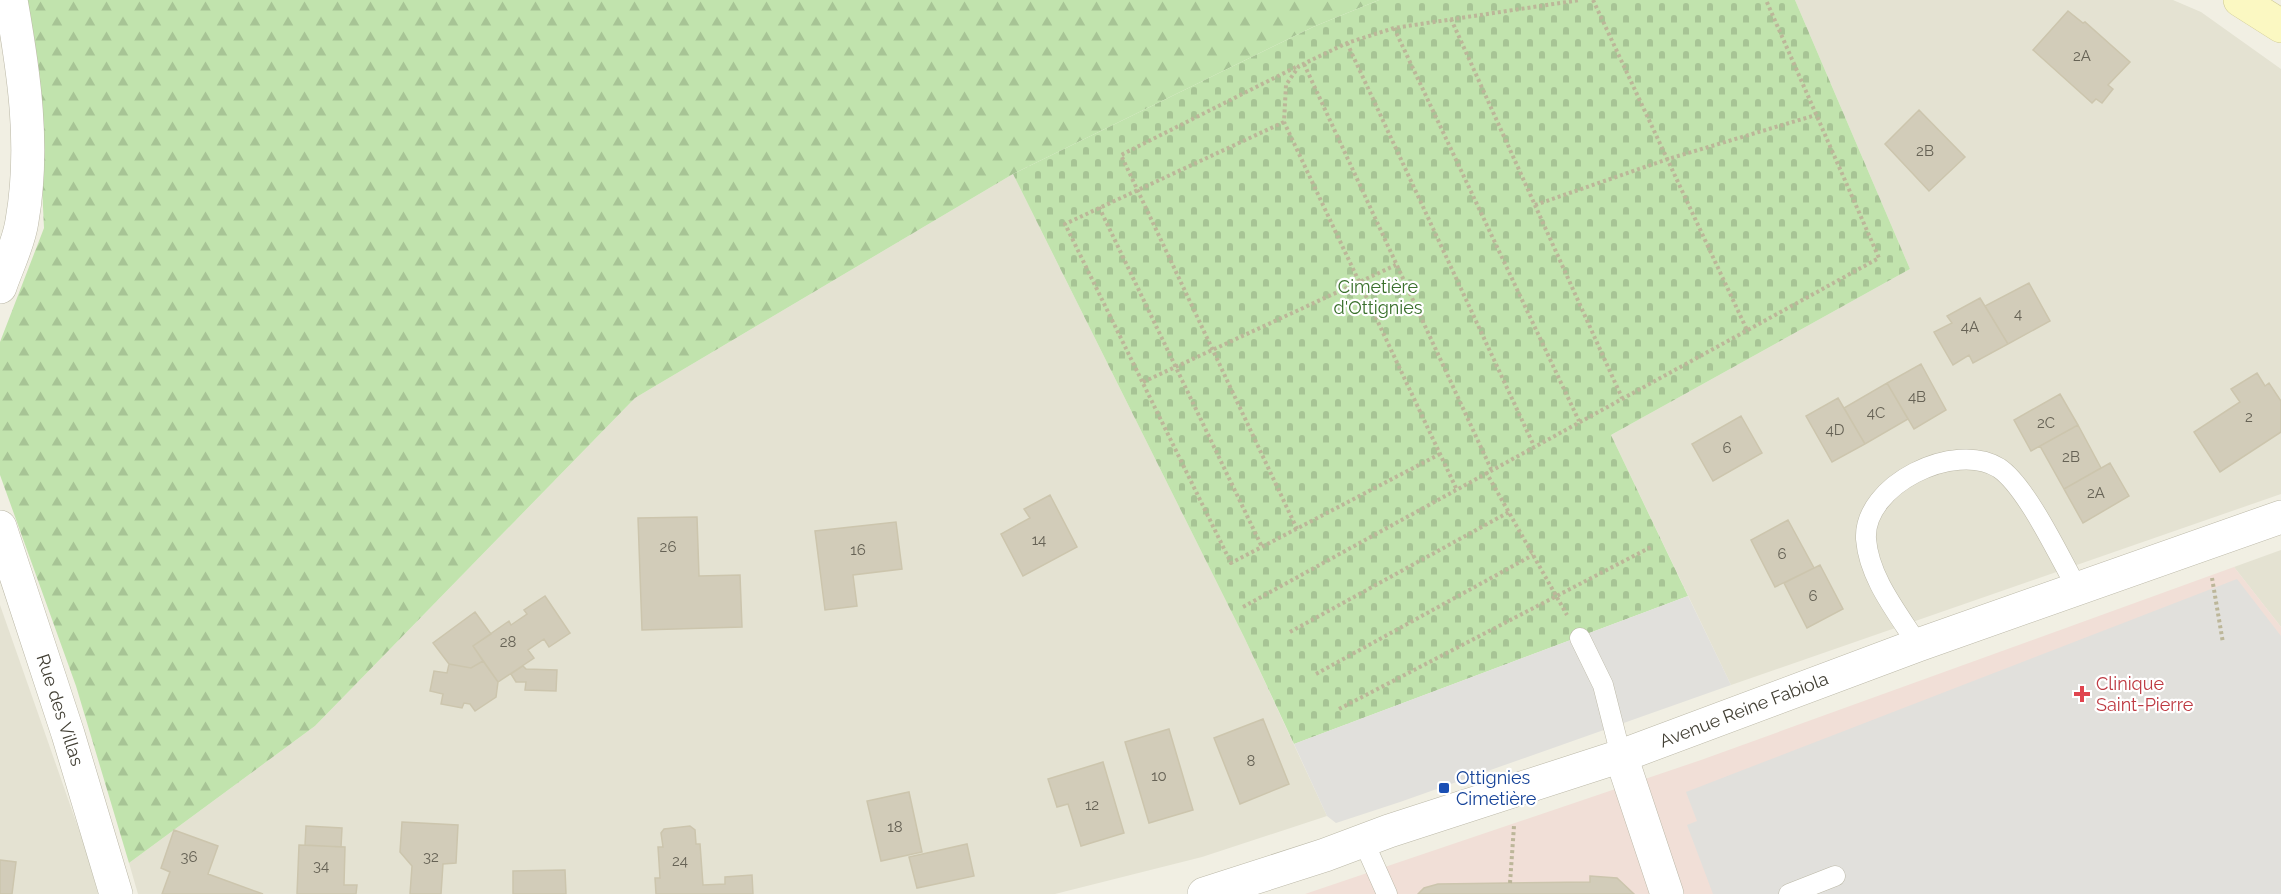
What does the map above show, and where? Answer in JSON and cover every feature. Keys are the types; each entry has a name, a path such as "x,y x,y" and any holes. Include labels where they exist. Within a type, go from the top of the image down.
{"main road":[{"path":"2240,0 2281,26"}],"street":[{"path":"0,287 22,223 29,156 23,64 11,0"},
{"name":"Avenue Reine Fabiola","path":"1204,894 1621,756 1918,645 2281,517"},
{"name":"Rue des Villas","path":"0,527 68,734 116,894"},
{"path":"1621,756 1666,894"}],"lane":[{"path":"1918,645 1882,587 1869,560 1866,536 1878,504 1892,487 1939,462 1962,458 1983,461 1998,468 2015,481 2078,590"},
{"path":"1580,638 1603,685 1621,756"},
{"path":"1363,840 1387,894"},
{"path":"1789,894 1835,876"}],"path":[{"path":"1298,529 1121,155 1347,43 1394,28 1580,0"},
{"path":"1593,0 1747,330"},
{"path":"1243,608 1456,488 1879,258 1766,0"},
{"path":"1451,19 1622,398"},
{"path":"1394,28 1579,421"},
{"path":"1347,43 1534,446"},
{"path":"1301,65 1286,85 1284,122 1456,488"},
{"path":"1301,65 1491,470"},
{"path":"1535,205 1668,159 1816,114"},
{"path":"1284,122 1065,224 1231,563 1440,453"},
{"path":"1099,207 1262,548"},
{"path":"1143,382 1396,265"},
{"path":"1486,472 1580,638"},
{"path":"1290,632 1509,512"},
{"path":"2206,543 2223,643"},
{"path":"1339,709 1651,547"},
{"path":"1316,674 1533,555"},
{"path":"1510,883 1515,816"}],"shaded area":[{"path":"1795,0 2173,0 2201,12 2281,69 2281,494 1731,685 1611,435 1910,269"},
{"path":"1013,174 1245,639 1327,816 1202,857 1055,894 138,894 129,863 315,726 635,398"},
{"path":"2281,550 2281,627 2234,567"},
{"name":"Clinique Saint-Pierre","path":"2234,567 2281,627 2281,894 1305,894 1701,760"},
{"name":"Clinique Saint-Pierre","path":"2237,579 2281,636 2281,894 1713,894 1687,825 1697,821 1686,792"},
{"path":"1688,596 1731,685 1336,823 1327,816 1294,744"},
{"path":"0,605 87,853 98,894 0,894"}],"green space":[{"path":"25,0 1379,0 1313,27 1013,174 635,398 315,726 129,863 76,686 0,475 0,342 44,228 36,59"},
{"name":"Cimetière d'Ottignies","path":"1379,0 1795,0 1910,269 1611,435 1688,596 1294,744 1245,639 1013,174 1313,27"}],"building":[{"path":"2068,11 2083,23 2085,22 2130,62 2108,85 2113,89 2102,103 2096,99 2092,103 2033,50"},
{"path":"1919,110 1965,157 1929,191 1885,144"},
{"path":"2029,283 2050,321 2008,344 1985,306"},
{"path":"1980,298 2008,344 1973,363 1969,355 1953,365 1934,332 1952,323 1947,316"},
{"path":"1921,364 1946,410 1914,429 1887,383"},
{"path":"2257,373 2265,386 2269,383 2281,401 2281,432 2220,472 2194,432 2240,402 2231,389"},
{"path":"1887,383 1908,419 1865,444 1844,408"},
{"path":"2060,394 2078,425 2031,451 2014,420"},
{"path":"1838,398 1865,444 1832,462 1806,416"},
{"path":"1741,416 1762,453 1713,481 1692,444"},
{"path":"2078,425 2101,468 2064,489 2040,446"},
{"path":"2110,463 2129,496 2083,523 2064,489"},
{"path":"1050,495 1077,547 1023,576 1001,534 1030,518 1024,509"},
{"path":"697,517 699,576 740,575 742,627 642,630 638,518"},
{"path":"1788,520 1814,568 1775,587 1751,540"},
{"path":"896,522 902,569 853,575 857,606 825,610 815,531"},
{"path":"1820,565 1843,609 1807,628 1784,583"},
{"path":"545,596 570,633 549,647 544,639 528,650 534,658 498,682 473,646 509,621 511,625 527,614 524,610"},
{"path":"475,612 491,634 473,646 483,661 471,668 449,664 433,643"},
{"path":"483,661 498,682 496,697 475,711 470,704 464,703 462,708 441,704 443,694 430,691 434,671 447,673 449,664 471,668"},
{"path":"523,666 526,669 557,670 556,691 525,690 526,682 516,682 511,674"},
{"path":"1263,719 1289,784 1240,804 1214,738"},
{"path":"1169,729 1193,810 1149,823 1125,742"},
{"path":"1103,762 1124,833 1081,846 1068,804 1057,807 1048,779"},
{"path":"909,792 922,852 881,861 867,801"},
{"path":"402,822 458,825 456,863 443,864 441,894 410,894 412,866 400,852"},
{"path":"306,826 342,828 341,847 305,845"},
{"path":"690,826 695,830 696,844 700,844 703,885 725,884 725,877 752,875 753,894 656,894 655,878 660,878 658,847 663,847 661,833 664,829"},
{"path":"174,830 218,846 208,874 263,894 162,894 170,872 161,868"},
{"path":"967,844 974,876 917,888 909,857"},
{"path":"299,845 345,847 344,885 357,885 356,894 297,894"},
{"path":"0,860 16,862 12,894 0,894"},
{"path":"565,870 566,894 513,894 513,871"},
{"path":"1590,876 1617,878 1634,894 1418,894 1424,888 1438,884 1590,882"}],"place":[{"name":"Clinique Saint-Pierre","path":"2082,694"},
{"name":"Ottignies Cimetière","path":"1444,788"}]}
